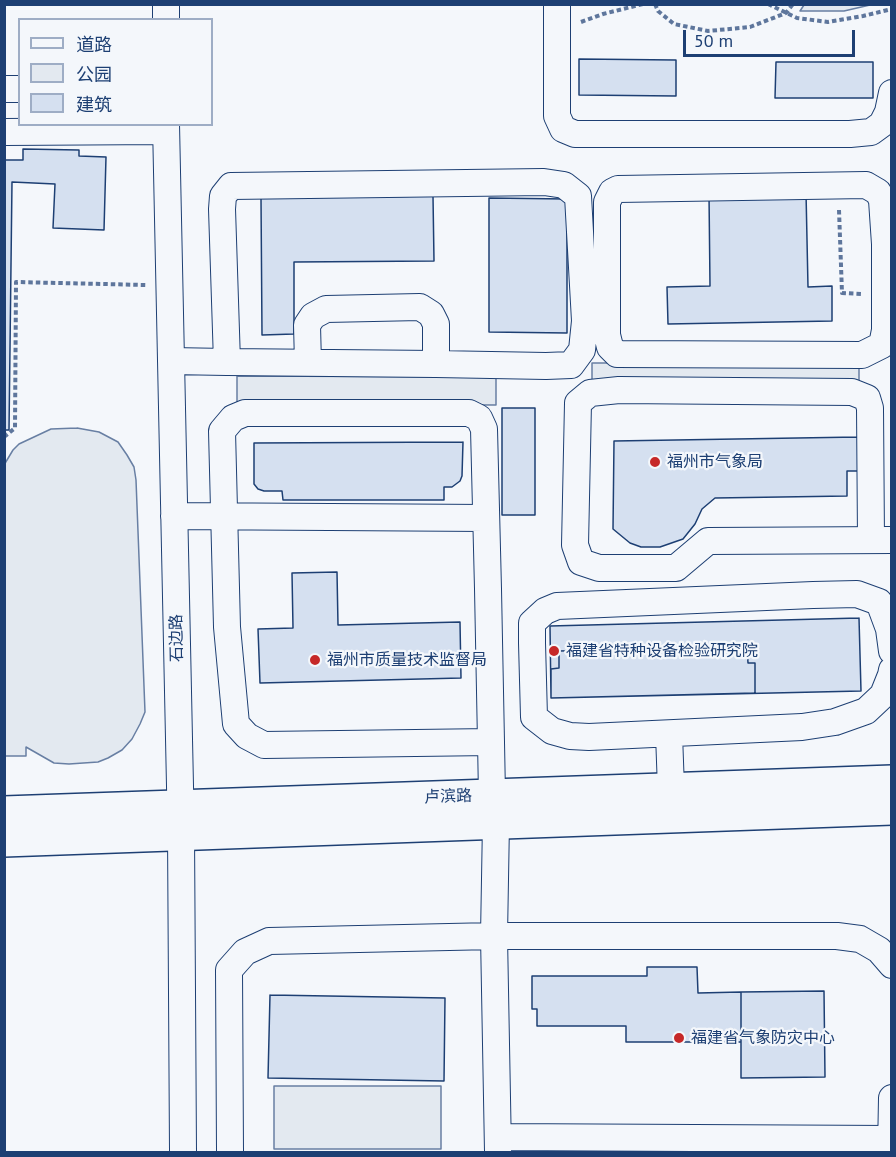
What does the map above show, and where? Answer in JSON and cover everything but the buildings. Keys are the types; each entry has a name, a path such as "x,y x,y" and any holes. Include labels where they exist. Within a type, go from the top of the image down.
{"main road":[{"name":"卢滨路","path":"4,813 181,819 494,808 671,789 891,782"},
{"path":"494,808 891,808"},
{"path":"4,840 181,819"}],"street":[{"path":"557,17 557,116 563,129 575,134 850,134 871,132 882,124 888,112 891,93"},
{"path":"4,132 166,128"},
{"name":"石边路","path":"166,128 181,819 183,1152"},
{"path":"171,361 227,362 308,363 571,365 582,351 585,321 578,196 564,185 544,182 231,186 223,196 222,209 227,362"},
{"path":"838,185 866,185 878,192 882,200 888,244 885,330 882,345 862,356 617,354 610,347 607,335 607,202 612,192 618,189 838,185"},
{"path":"308,363 307,325 313,316 326,309 420,307 432,314 436,324 436,364"},
{"path":"619,390 852,392 867,398 870,408 881,540 708,541 676,568 599,568 581,562 575,545 578,403 590,393 619,390"},
{"path":"491,742 264,745 247,736 236,724 227,627 222,431 232,418 245,413 469,412 479,417 484,429 494,808 498,1145 891,1139"},
{"path":"174,516 486,518"},
{"path":"891,651 889,629 879,602 857,594 557,606 545,611 532,623 534,717 552,730 570,736 802,728 835,722 866,711 883,695 891,670"},
{"path":"669,734 671,789"},
{"path":"230,1152 229,970 245,952 269,941 494,936 837,936 860,939 879,950 891,965"},
{"path":"891,1098 891,1152"}],"path":[{"path":"557,17 603,14 643,4"},
{"path":"655,4 658,11 674,24 708,31 750,27 786,13 794,4"},
{"path":"768,4 797,18 828,22 891,9"},
{"path":"838,185 842,293 885,294"},
{"path":"4,437 15,428 15,282 170,286"}],"green space":[{"path":"804,5 870,5 844,11 800,11"},
{"path":"592,363 859,363 859,383 592,383"},
{"path":"237,376 496,377 496,405 237,404"},
{"path":"77,428 99,432 118,442 134,467 145,712 132,739 122,750 98,762 69,764 54,763 26,747 26,756 5,756 4,465 19,444 51,429"},
{"path":"274,1086 441,1086 441,1149 274,1149"},
{"path":"813,1148 824,1152 511,1152 518,1149"}],"place":[{"name":"福州市气象局","path":"655,462"},
{"name":"福建省特种设备检验研究院","path":"554,651"},
{"name":"福州市质量技术监督局","path":"315,660"},
{"name":"福建省气象防灾中心","path":"679,1038"}]}
